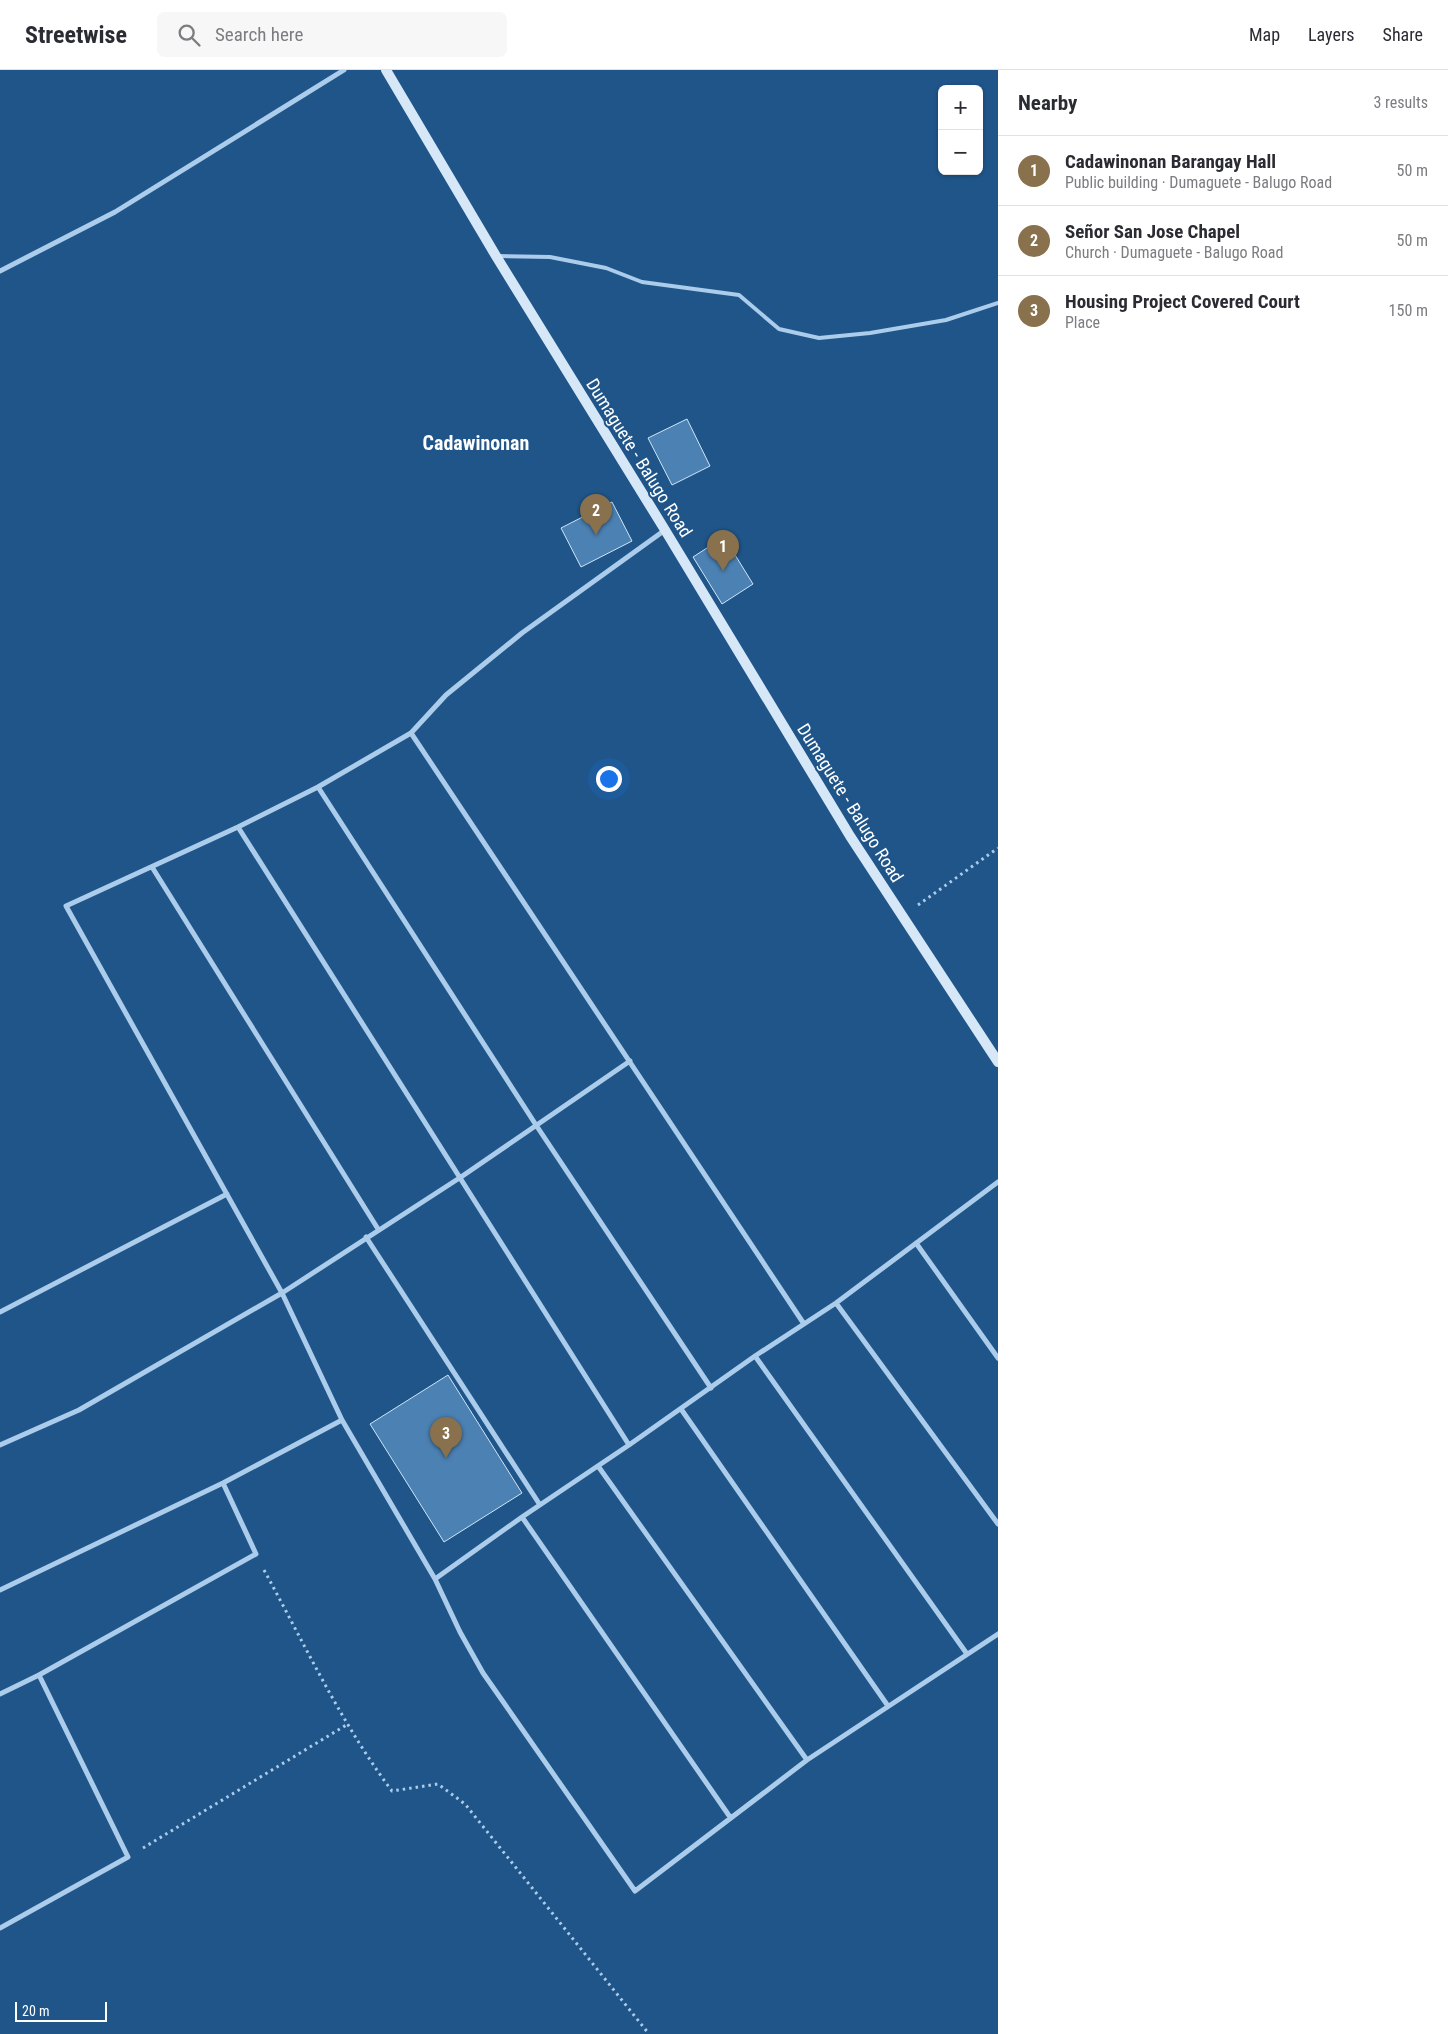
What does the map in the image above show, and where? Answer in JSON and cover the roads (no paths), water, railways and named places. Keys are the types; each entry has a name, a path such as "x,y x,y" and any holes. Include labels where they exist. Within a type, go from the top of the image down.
{"street":[{"path":"0,272 115,212 344,70"},
{"name":"Dumaguete - Balugo Road","path":"386,70 496,256 665,530 850,836 901,917 998,1062"},
{"path":"665,530 522,633 446,695 411,733 318,787 238,828 66,906 282,1293 342,1420 436,1579 460,1632 483,1672 634,1891 806,1760 998,1634"},
{"path":"411,733 804,1324"},
{"path":"318,787 536,1125 711,1388"},
{"path":"238,828 461,1177 629,1445"},
{"path":"152,867 378,1229"},
{"path":"0,1445 79,1410 282,1293 378,1229 461,1177 630,1061"},
{"path":"436,1579 522,1517 629,1445 755,1356 836,1303 998,1182"},
{"path":"0,1312 227,1194"},
{"path":"366,1237 540,1505"},
{"path":"916,1243 998,1358"},
{"path":"836,1303 998,1524"},
{"path":"755,1356 967,1654"},
{"path":"681,1409 888,1706"},
{"path":"0,1590 223,1482 342,1420"},
{"path":"598,1466 806,1760"},
{"path":"0,1694 39,1675 256,1554 223,1482"},
{"path":"522,1517 730,1817"},
{"path":"0,1928 128,1857 39,1675"}],"lane":[{"path":"496,256 550,257 606,268 642,282 739,295 779,330 819,338 870,334 946,320 998,303"}],"place":[{"name":"Señor San Jose Chapel","path":"596,535"},
{"name":"Cadawinonan Barangay Hall","path":"723,571"},
{"name":"Housing Project Covered Court","path":"446,1458"}],"district":[{"name":"Cadawinonan","path":"476,443"}]}
